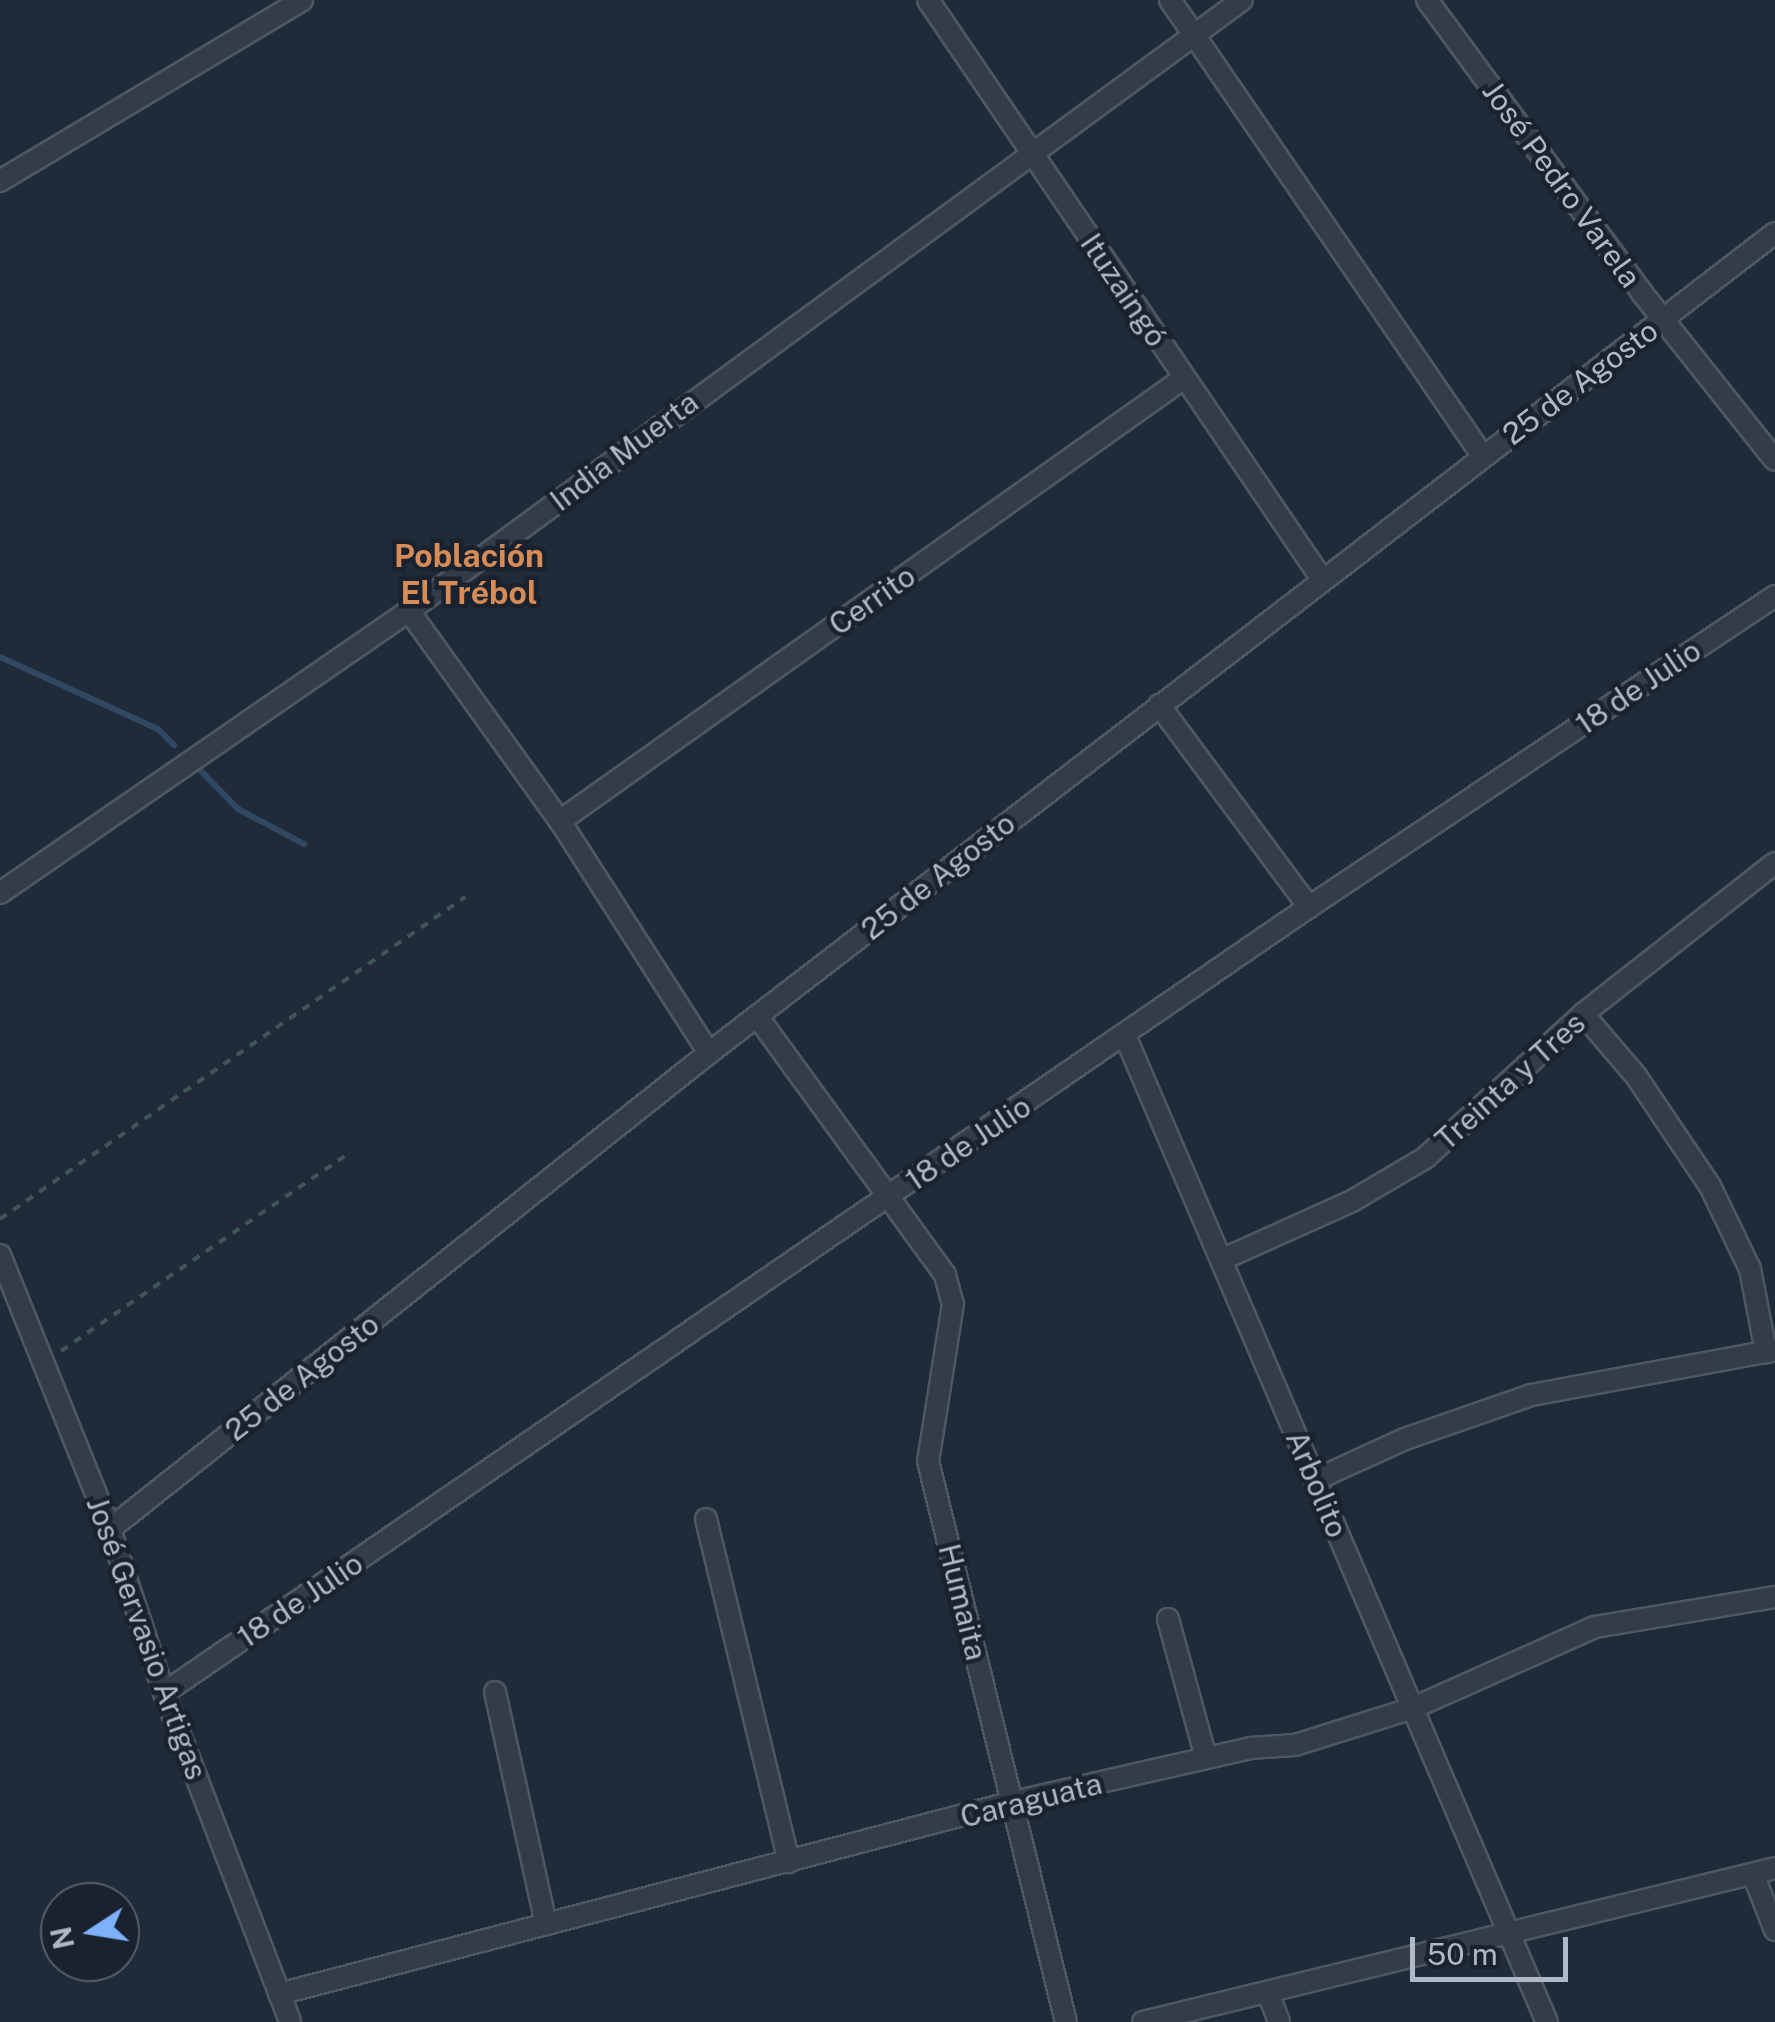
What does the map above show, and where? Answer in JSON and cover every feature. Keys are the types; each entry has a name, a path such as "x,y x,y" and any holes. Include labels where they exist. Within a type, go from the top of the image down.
{"street":[{"path":"0,181 302,0"},
{"name":"Ituzaingó","path":"928,0 1322,579"},
{"path":"1170,0 1482,455"},
{"name":"India Muerta","path":"0,894 409,611 1028,150 1242,0"},
{"name":"José Pedro Varela","path":"1427,0 1665,320 1775,460"},
{"name":"25 de Agosto","path":"110,1529 757,1016 1775,233"},
{"name":"Cerrito","path":"560,822 1184,378"},
{"name":"18 de Julio","path":"164,1693 1126,1038 1308,907 1775,596"},
{"path":"409,611 560,822 710,1053"},
{"path":"1159,705 1308,907"},
{"name":"Treinta y Tres","path":"1221,1260 1352,1201 1424,1158 1584,1014 1775,863"},
{"path":"1316,1480 1405,1439 1531,1395 1770,1351 1750,1269 1710,1186 1636,1076 1584,1014"},
{"name":"Humaita","path":"757,1016 892,1194 945,1275 954,1304 928,1461 1066,2022"},
{"name":"Arbolito","path":"1126,1038 1547,2022"},
{"name":"José Gervasio Artigas","path":"0,1255 110,1529 164,1693 290,2022"},
{"path":"706,1518 789,1862"},
{"name":"Caraguata","path":"279,1994 1014,1802 1206,1758 1295,1745 1413,1708 1595,1627 1775,1597"},
{"path":"1168,1619 1206,1758"},
{"path":"495,1692 546,1924"},
{"path":"1143,2022 1775,1868"},
{"path":"1753,1874 1775,1930"},
{"path":"1268,1993 1279,2022"}],"path":[{"path":"0,1219 465,897"},
{"path":"43,1364 350,1152"}],"waterway":[{"path":"0,657 158,729 174,745"},
{"path":"200,770 238,809 304,844"}],"district":[{"name":"Población El Trébol","path":"469,576"}]}
